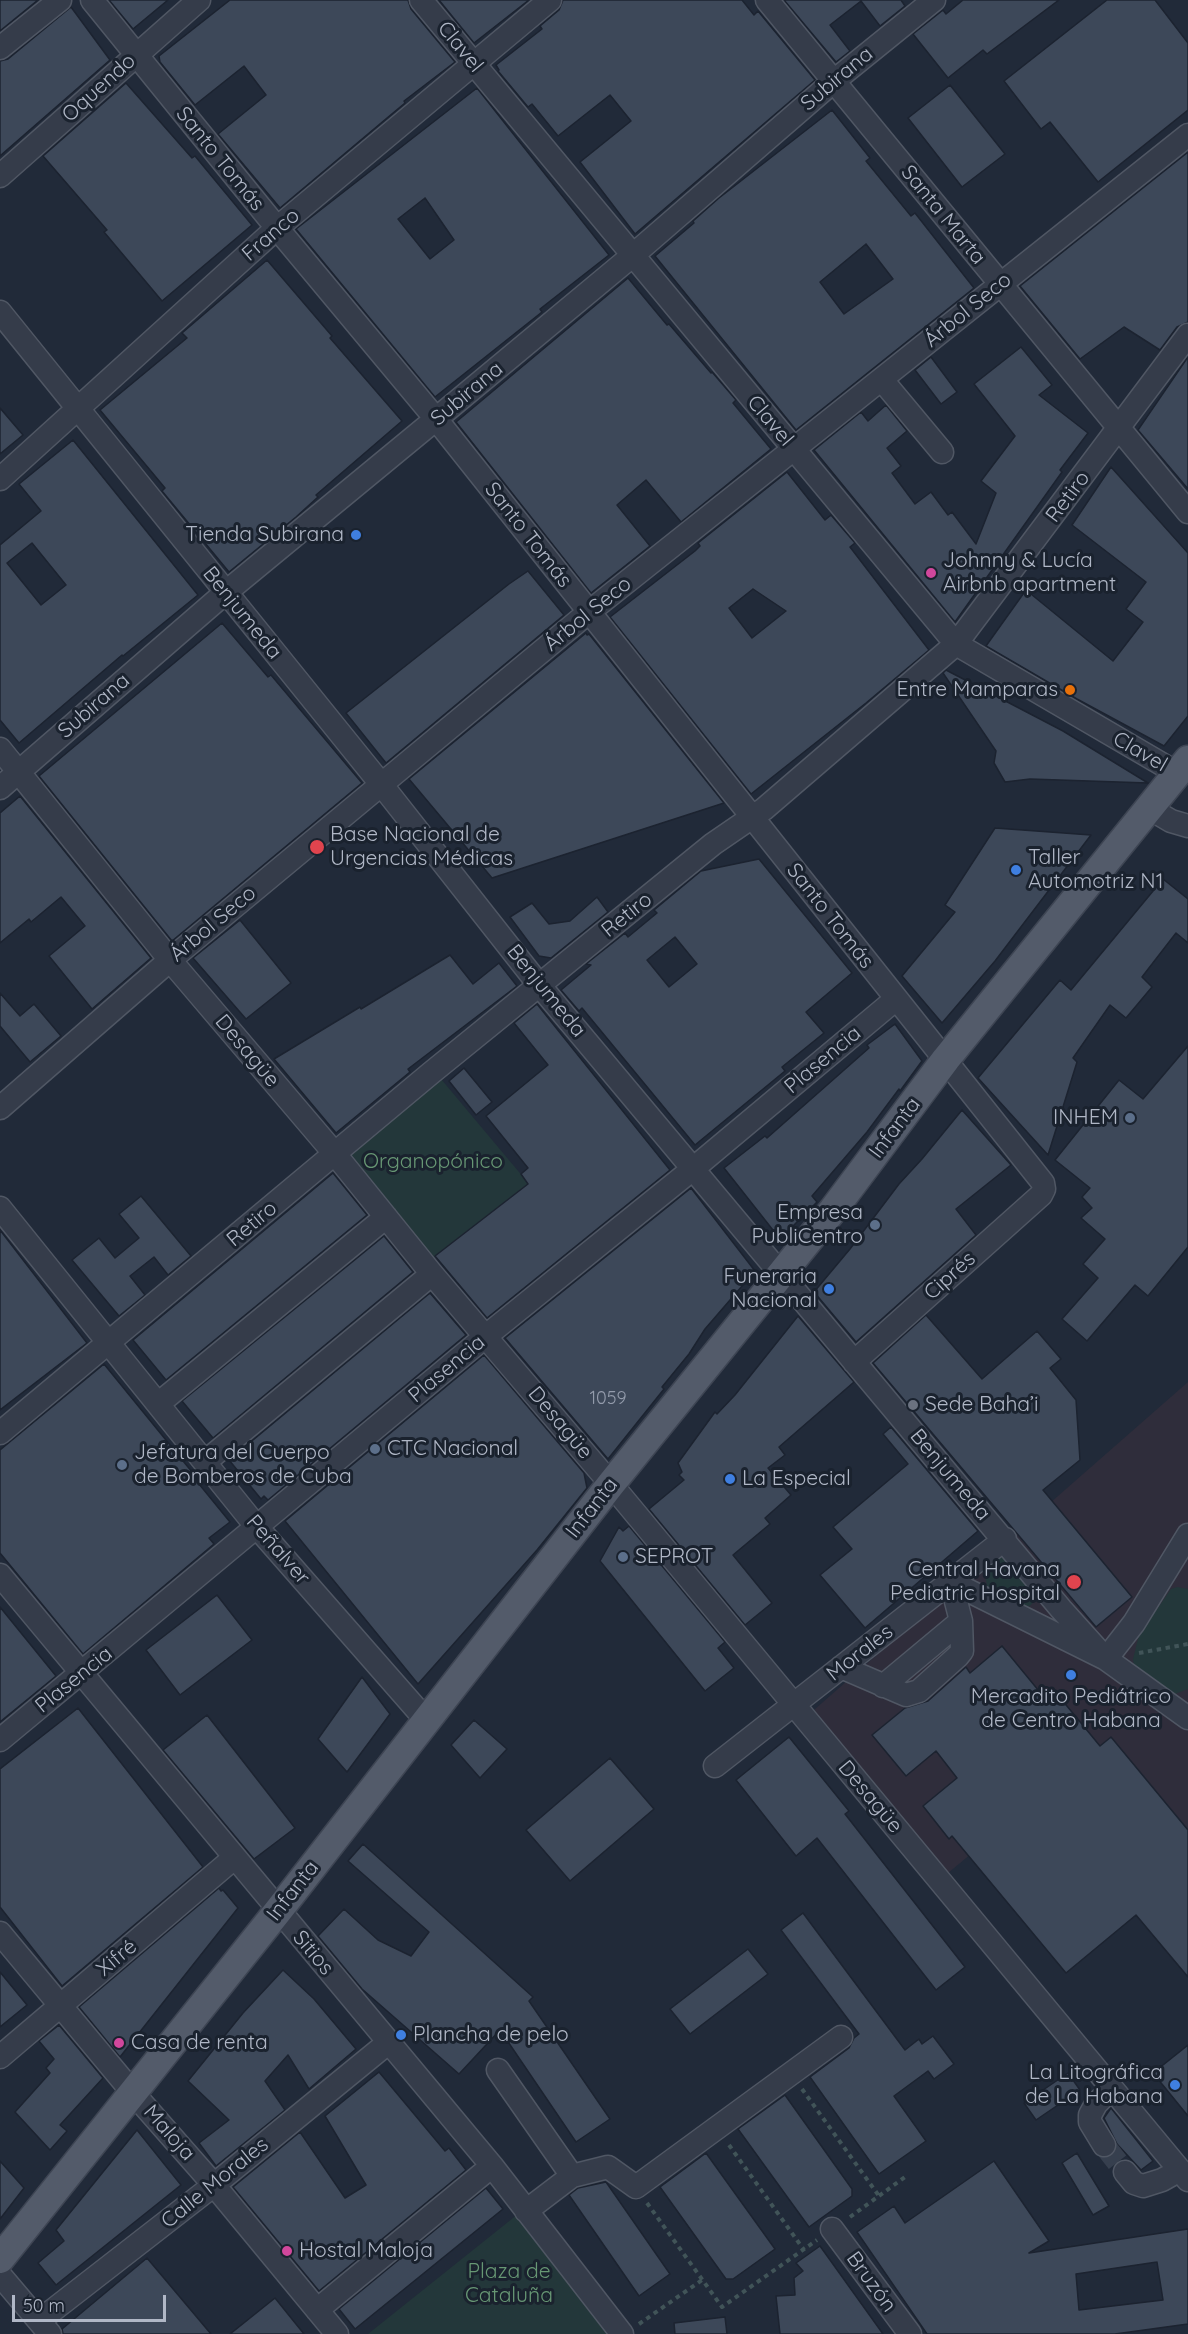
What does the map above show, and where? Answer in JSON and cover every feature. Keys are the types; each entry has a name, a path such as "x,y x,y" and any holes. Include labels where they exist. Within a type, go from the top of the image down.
{"main road":[{"name":"Infanta","path":"0,2259 134,2094 611,1484 840,1200 946,1059 1183,766"}],"street":[{"path":"0,48 60,0"},
{"name":"Santo Tomás","path":"92,0 436,419 946,1059 1043,1184 1044,1189"},
{"name":"Oquendo","path":"0,176 199,0"},
{"name":"Clavel","path":"421,0 956,644 1183,766"},
{"name":"Franco","path":"0,479 277,228 550,0"},
{"name":"Santa Marta","path":"767,0 1188,513"},
{"name":"Subirana","path":"0,788 225,593 632,256 834,81 934,0"},
{"name":"Árbol Seco","path":"0,1108 170,960 589,612 1188,135"},
{"name":"Benjumeda","path":"0,312 381,784 540,986 1005,1539 1061,1609 1106,1659"},
{"name":"Retiro","path":"0,1433 431,1073 713,844 753,818 956,644 1188,335"},
{"path":"882,380 942,452"},
{"name":"Desagüe","path":"0,749 170,960 611,1484 1184,2175"},
{"path":"1149,808 1171,821 1188,826"},
{"name":"Plasencia","path":"0,1740 896,999"},
{"name":"Ciprés","path":"854,1362 1041,1195 1044,1189"},
{"name":"Peñalver","path":"0,1208 256,1526 426,1720"},
{"path":"158,1404 386,1217"},
{"path":"205,1462 432,1274"},
{"path":"1106,1659 1184,1556 1188,1535"},
{"name":"Morales","path":"715,1766 1005,1539"},
{"name":"Sitios","path":"0,1575 628,2331"},
{"path":"841,1667 906,1695 919,1691 962,1651 961,1621 951,1582"},
{"path":"951,1582 1106,1659 1187,1714"},
{"name":"Xifré","path":"0,2057 234,1858"},
{"name":"Maloja","path":"0,1933 337,2334"},
{"path":"526,2211 572,2176 608,2167 636,2187 841,2037"},
{"name":"Calle Morales","path":"45,2327 389,2042"},
{"path":"498,2070 572,2176"},
{"path":"1104,2145 1090,2122 1090,2115 1096,2104 1112,2088"},
{"path":"317,2310 492,2166"},
{"path":"1125,2172 1134,2183 1143,2186 1184,2175"},
{"name":"Bruzón","path":"832,2229 910,2334"},
{"path":"0,2275 45,2327"}],"path":[{"path":"1106,1659 1188,1644"},
{"path":"791,2074 879,2196"},
{"path":"717,2128 804,2250"},
{"path":"636,2187 722,2307 905,2177"},
{"path":"628,2331 702,2280"}],"shaded area":[{"name":"Central Havana Pediatric Hospital","path":"1188,1382 1188,1830 1111,1738 948,1873 814,1710"}],"green space":[{"name":"Organopónico","path":"441,1079 529,1184 433,1258 350,1153"},
{"path":"1001,1556 1034,1593 1036,1599 1030,1606 1026,1607 987,1586 984,1570 987,1564"},
{"path":"1177,1587 1188,1589 1188,1689 1175,1694 1165,1694 1134,1666 1133,1659 1139,1635 1171,1589"},
{"name":"Plaza de Cataluña","path":"518,2214 610,2334 368,2334"}],"building":[{"path":"0,0 38,0 0,31"},
{"path":"109,0 168,0 133,29"},
{"path":"230,0 408,0 411,9 455,62 404,101 405,103 280,208 218,134 266,95 244,66 195,105 160,62 159,56"},
{"path":"439,0 529,0 474,43"},
{"path":"563,0 742,0 754,15 758,11 815,80 635,234 580,162 631,121 610,95 558,136 532,104 528,107 498,71 496,65 542,29 540,26 559,10"},
{"path":"784,0 901,0 905,6 880,26 861,1 830,25 850,51 836,62"},
{"path":"963,0 1059,0 987,54 983,50 948,78 913,34 943,10 946,14"},
{"path":"1107,0 1155,0 1188,43 1188,110 1098,182 1050,122 1041,129 1004,81"},
{"path":"71,7 110,60 0,156 0,61 8,59"},
{"path":"126,83 192,158 195,156 252,225 162,301 104,232 107,230 43,156"},
{"path":"950,85 1005,154 962,187 908,118"},
{"path":"477,88 609,255 435,397 296,229","holes":["425,198 454,240 430,259 398,219"]},
{"path":"832,110 870,158 866,161 911,216 915,213 974,288 796,430 655,256 719,198","holes":["866,244 893,279 844,314 820,282"]},
{"path":"1188,152 1188,322 1177,327 1160,350 1124,327 1080,359 1020,286"},
{"path":"267,260 332,336 330,338 402,421 316,495 318,497 296,517 229,572 162,491 165,488 100,410 187,338 182,333"},
{"path":"628,278 667,325 669,324 736,400 733,403 771,449 681,522 646,480 617,505 650,546 591,593 456,422"},
{"path":"1021,347 1052,385 1039,395 1088,433 955,622 814,450 861,412 868,421 886,405 907,431 887,448 901,466 892,473 915,504 931,492 948,515 952,512 976,544 996,493 981,481 1015,436 974,384"},
{"path":"931,357 957,392 941,404 915,370"},
{"path":"1188,357 1188,489 1138,430"},
{"path":"0,408 23,435 0,454"},
{"path":"73,440 198,595 122,655 19,743 0,720 0,545 41,511 19,484","holes":["32,543 66,585 41,605 7,563"]},
{"path":"1111,467 1188,553 1188,716 1164,746 986,646 1026,590 1113,661 1143,622 1126,609 1146,582 1072,525"},
{"path":"787,472 825,520 831,515 855,543 850,547 929,650 751,794 610,617 695,551 700,546 698,543","holes":["753,589 786,611 752,638 729,608"]},
{"path":"528,571 564,615 386,763 346,713"},
{"path":"222,623 268,677 271,675 362,783 172,941 39,776"},
{"path":"586,633 724,803 492,878 409,779"},
{"path":"946,670 1063,731 1148,783 1030,779 1005,782 994,763 996,751 943,673"},
{"path":"20,796 151,958 92,1009 49,956 85,926 61,897 31,922 29,919 0,943 0,813"},
{"name":"Taller Automotriz N1","path":"995,828 1091,835 995,961 942,1023 902,976 955,912 945,905"},
{"path":"759,859 852,973 806,1012 824,1033 782,1067 785,1071 695,1145 582,1008 579,1011 561,990 591,965 586,964 625,933 628,937 657,913 654,910 701,871","holes":["675,937 697,964 669,987 647,960"]},
{"path":"1163,879 1188,899 1188,943 1176,933 1142,977 1152,987 1126,1018 1110,1005 1073,1058 1077,1062 1048,1155 978,1078 1060,980 1071,990"},
{"path":"597,897 608,912 551,958 539,956 510,917 532,903 549,924 570,921"},
{"path":"240,920 291,983 246,1019 193,958"},
{"path":"450,955 473,984 499,963 517,986 408,1069 410,1072 336,1133 274,1059"},
{"path":"0,993 20,1016 34,1004 61,1036 30,1062 0,1026"},
{"path":"537,1004 670,1170 487,1318 435,1256 528,1184 521,1174 528,1168 486,1116 548,1065 514,1023"},
{"path":"895,1024 922,1061 867,1132 812,1196 817,1202 780,1239 724,1168 765,1136 767,1138 869,1048 867,1045"},
{"path":"1188,1046 1188,1247 1148,1296 1135,1285 1087,1341 1062,1319 1098,1278 1083,1264 1105,1239 1081,1218 1092,1208 1082,1197 1090,1188 1055,1160 1119,1080 1143,1099"},
{"path":"464,1068 492,1102 476,1115 449,1081"},
{"path":"962,1110 1011,1165 956,1209 976,1235 856,1342 814,1292 899,1184"},
{"path":"333,1173 367,1215 166,1380 133,1340"},
{"path":"691,1188 755,1271 705,1329 689,1354 662,1387 664,1389 608,1459 505,1338"},
{"path":"141,1196 191,1256 168,1275 154,1257 130,1276 145,1295 119,1316 72,1260 99,1238 115,1258 139,1238 119,1214"},
{"path":"0,1230 87,1343 0,1410"},
{"path":"384,1236 413,1272 213,1438 182,1401"},
{"path":"430,1293 466,1335 268,1500 264,1496 261,1499 229,1460"},
{"path":"926,1315 982,1379 1037,1331 1061,1359 1050,1368 1076,1400 1080,1460 1043,1490 1132,1597 1096,1627 873,1363"},
{"path":"798,1316 854,1382 779,1447 785,1455 768,1468 791,1495 765,1518 770,1524 733,1555 772,1603 745,1625 649,1509 684,1480 679,1475 682,1472 678,1463 715,1412 717,1414 735,1395"},
{"path":"484,1355 584,1473 587,1488 537,1550 418,1684 285,1521"},
{"path":"104,1364 230,1522 209,1538 214,1544 83,1654 0,1553 0,1450"},
{"path":"891,1427 978,1531 865,1628 820,1575 852,1549 833,1527 908,1464 883,1434"},
{"path":"629,1526 725,1642 718,1648 734,1668 705,1691 600,1561 619,1527 623,1531"},
{"path":"217,1595 252,1640 180,1695 146,1650"},
{"path":"0,1607 56,1676 0,1722"},
{"path":"1002,1646 1048,1702 1057,1694 1100,1746 1111,1737 1188,1830 1188,1977 1136,1915 1066,1973 952,1836 949,1839 923,1806 957,1778 936,1751 906,1776 872,1735 905,1708 928,1701 966,1667 970,1673"},
{"path":"362,1677 390,1714 347,1772 318,1739"},
{"path":"78,1708 203,1867 62,1986 0,1907 0,1769"},
{"path":"207,1715 295,1828 254,1859 163,1750"},
{"path":"474,1720 507,1749 480,1778 451,1745"},
{"path":"789,1737 849,1811 845,1814 965,1967 936,1990 817,1838 796,1856 736,1780"},
{"path":"610,1758 654,1809 570,1881 526,1830"},
{"path":"363,1844 533,1997 529,2001 610,2119 576,2142 500,2030 459,2074 362,1989 318,1936 344,1909 378,1940 411,1956 429,1932 348,1861"},
{"path":"219,1888 238,1908 120,2057 79,2007"},
{"path":"803,1913 905,2050 919,2039 922,2044 933,2036 954,2064 934,2079 928,2071 894,2096 926,2141 879,2174 810,2077 849,2048 859,2034 781,1930"},
{"path":"748,1949 768,1974 690,2034 670,2009"},
{"path":"283,1970 314,1999 356,2049 309,2089 288,2055 265,2081 285,2110 216,2166 199,2143 229,2120 188,2081 243,2013"},
{"path":"0,1972 27,2005 0,2027"},
{"path":"59,2025 103,2078 60,2125 67,2131 50,2150 15,2112 50,2073 46,2068 54,2059 39,2041"},
{"path":"1188,2045 1188,2116 1153,2073"},
{"path":"379,2072 445,2151 449,2148 466,2170 319,2291 233,2187 300,2132 345,2198 366,2185 325,2116"},
{"path":"1068,2073 1080,2090 1036,2120 1024,2103"},
{"path":"785,2095 852,2189 852,2196 809,2227 738,2129"},
{"path":"1111,2108 1153,2161 1141,2170 1117,2144 1104,2118"},
{"path":"137,2130 181,2185 56,2285 38,2263 64,2241 56,2230"},
{"path":"706,2153 775,2249 733,2279 726,2279 660,2187"},
{"path":"1077,2153 1109,2206 1093,2215 1062,2163"},
{"path":"0,2161 24,2188 0,2219"},
{"path":"994,2161 1049,2241 1029,2253 1188,2229 1188,2324 1115,2334 927,2334 857,2232 894,2206 905,2223","holes":["1157,2262 1163,2300 1079,2310 1076,2274"]},
{"path":"606,2182 670,2274 639,2296 569,2195 578,2188"},
{"path":"486,2188 503,2209 355,2329 339,2309"},
{"path":"820,2246 883,2334 780,2334 776,2296 795,2295 794,2278 803,2271 796,2263"},
{"path":"147,2258 211,2334 63,2334 62,2329"},
{"path":"275,2298 304,2334 230,2334"},
{"path":"725,2317 727,2334 675,2334 674,2323"}],"tunnel":[{"path":"1104,2145 1125,2172"}],"place":[{"name":"Tienda Subirana","path":"356,535"},
{"name":"Johnny & Lucía Airbnb apartment","path":"931,573"},
{"name":"Entre Mamparas","path":"1070,690"},
{"name":"Base Nacional de Urgencias Médicas","path":"317,847"},
{"name":"Taller Automotriz N1","path":"1016,870"},
{"name":"INHEM","path":"1130,1118"},
{"name":"Empresa PubliCentro","path":"875,1225"},
{"name":"Funeraria Nacional","path":"829,1289"},
{"name":"Sede Baha’i","path":"913,1405"},
{"name":"CTC Nacional","path":"375,1449"},
{"name":"Jefatura del Cuerpo de Bomberos de Cuba","path":"122,1465"},
{"name":"La Especial","path":"730,1479"},
{"name":"SEPROT","path":"623,1557"},
{"name":"Central Havana Pediatric Hospital","path":"1074,1582"},
{"name":"Mercadito Pediátrico de Centro Habana","path":"1071,1675"},
{"name":"Plancha de pelo","path":"401,2035"},
{"name":"Casa de renta","path":"119,2043"},
{"name":"La Litográfica de La Habana","path":"1175,2085"},
{"name":"Hostal Maloja","path":"287,2251"}]}
